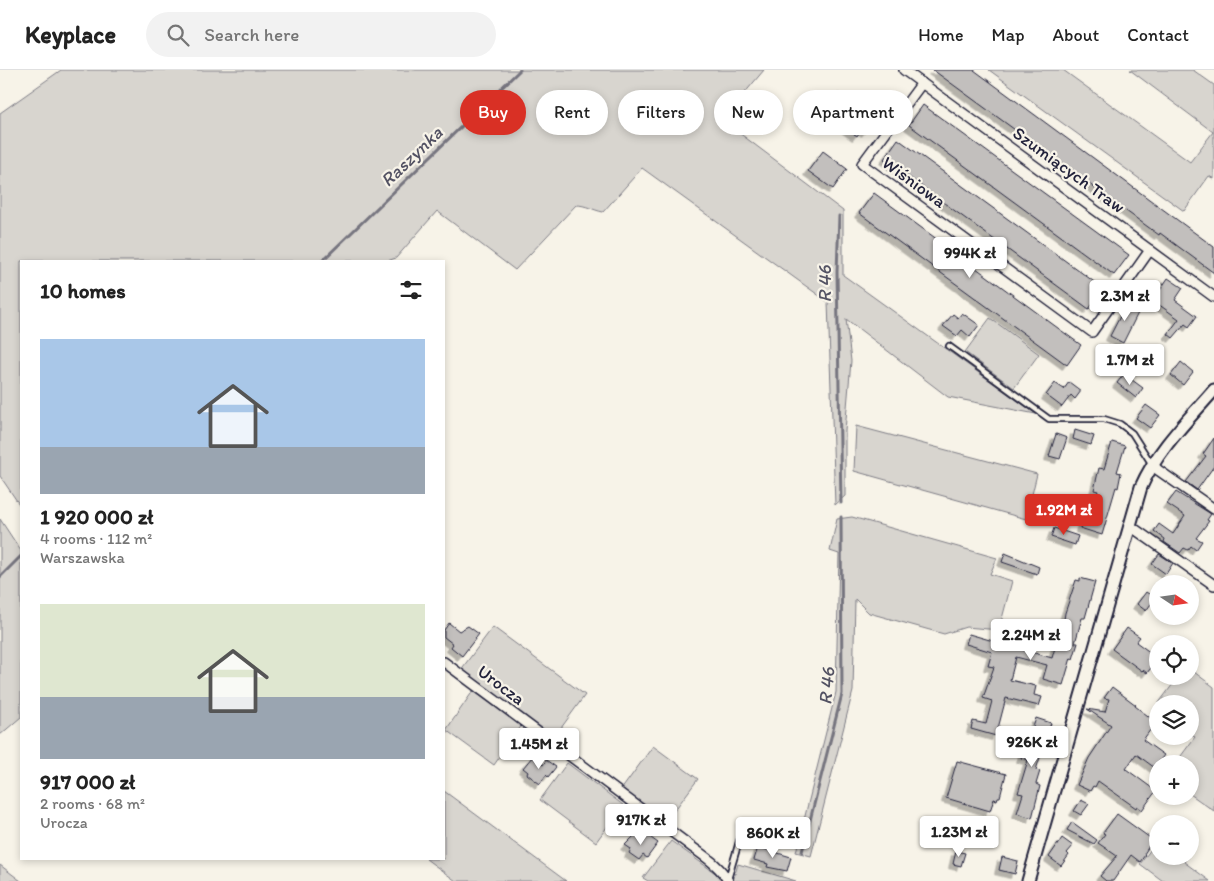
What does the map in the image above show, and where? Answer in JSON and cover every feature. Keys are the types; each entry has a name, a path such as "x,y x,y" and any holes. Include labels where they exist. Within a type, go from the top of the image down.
{"street":[{"name":"Szumiących Traw","path":"904,70 1214,297"},
{"name":"Wiśniowa","path":"922,83 862,164 1092,332 1150,250"},
{"path":"1028,881 1141,487 1152,464 1214,390"},
{"path":"1152,464 1214,509"},
{"path":"1129,525 1214,585"},
{"name":"Urocza","path":"445,663 714,864 728,881"}],"lane":[{"path":"949,346 1049,419 1104,419 1120,424 1132,433 1152,464"},
{"path":"728,881 741,835"}],"shaded area":[{"path":"61,70 764,70 747,90 714,90 714,135 742,135 843,211 843,275 1036,414 948,397 846,319 851,361 845,431 845,496 835,505 828,302 642,168 603,212 576,205 515,270 437,211 396,258 390,260 20,260 20,506 0,476 0,113"},
{"path":"989,70 1063,70 1190,162 1213,132 1130,70 1193,70 1214,85 1214,179 1209,176 1184,211"},
{"path":"990,318 1039,354 1014,388 965,352"},
{"path":"856,426 1037,474 1026,519 854,471"},
{"path":"852,517 997,558 990,574 1012,581 999,630 966,627 944,634 869,613 855,599 853,691 811,856 796,852 836,692 839,554 830,551 837,519"},
{"path":"0,519 20,549 20,718 0,735"},
{"path":"493,627 585,695 553,739 460,671"},
{"path":"1199,676 1214,687 1214,811 1199,800 1199,755 1182,755 1189,745 1199,745 1199,695 1165,695 1172,685 1199,685"},
{"path":"473,691 522,725 494,765 446,730"},
{"path":"653,746 698,779 665,823 621,790"},
{"path":"567,763 623,805 596,842 540,800"},
{"path":"445,792 566,881 456,881 427,860 445,860"},
{"path":"671,841 718,875 721,881 648,881 643,878"},
{"path":"1149,852 1149,865 1188,865 1210,881 1163,881 1140,864"},
{"path":"738,864 796,881 733,881"},
{"path":"0,865 21,881 0,881"}],"building":[{"path":"933,70 974,70 1214,247 1214,273 1160,233 1159,235"},
{"path":"923,105 1129,255 1114,275 913,128 913,119"},
{"path":"898,139 1104,289 1089,309 884,159"},
{"path":"823,151 847,169 833,189 808,171"},
{"path":"874,193 1081,345 1067,365 859,213"},
{"path":"1168,278 1183,288 1175,300 1197,316 1189,327 1185,324 1173,338 1168,334 1179,319 1144,294 1152,283 1160,290"},
{"path":"1128,301 1141,307 1123,343 1110,336"},
{"path":"962,313 979,325 970,337 962,330 957,336 943,326 953,314 958,318"},
{"path":"1181,362 1193,372 1183,385 1171,375"},
{"path":"1124,374 1143,388 1136,398 1117,383"},
{"path":"1069,382 1081,391 1075,399 1071,395 1062,407 1046,395 1055,383 1064,389"},
{"path":"1146,405 1160,415 1150,428 1136,418"},
{"path":"1075,430 1094,436 1091,445 1073,439"},
{"path":"1056,434 1067,438 1060,459 1049,456"},
{"path":"1214,438 1214,466 1197,490 1186,482 1206,456 1203,454"},
{"path":"1112,442 1125,446 1117,472 1121,473 1118,488 1116,487 1102,535 1080,528 1084,512 1091,514 1098,491 1094,490 1099,468 1104,469"},
{"path":"1176,492 1211,514 1207,520 1209,521 1196,538 1202,541 1196,550 1191,546 1188,550 1184,548 1180,553 1164,542 1165,539 1154,531 1159,524 1173,534 1185,516 1167,504"},
{"path":"1054,528 1078,536 1075,545 1051,537"},
{"path":"1005,553 1039,567 1037,574 1002,562"},
{"path":"1159,554 1173,563 1166,574 1152,564"},
{"path":"1080,578 1095,582 1085,618 1082,618 1075,643 1078,643 1073,659 1071,658 1063,685 1043,679 1047,665 1016,657 1010,680 1036,686 1034,695 1042,697 1039,706 1006,698 996,736 971,729 973,721 986,724 992,701 983,698 994,667 988,666 992,652 966,644 969,634 1052,658 1056,644 1061,645 1067,627 1063,626 1065,613 1076,580 1080,581"},
{"path":"1146,592 1149,594 1149,607 1146,611 1137,604"},
{"path":"449,623 459,631 468,626 479,634 462,656 451,647 453,644 445,638 445,629"},
{"path":"1127,628 1140,637 1136,642 1149,652 1149,670 1147,673 1142,671 1112,649"},
{"path":"1112,687 1149,717 1149,732 1143,740 1164,755 1149,755 1149,764 1136,754 1126,769 1149,786 1149,800 1142,810 1137,806 1136,808 1098,781 1090,791 1077,785 1089,758 1111,725 1087,709 1105,712 1109,699 1104,698"},
{"path":"1036,718 1051,723 1036,770 1040,771 1036,784 1040,786 1032,818 1017,813 1023,794 1018,793 1028,760 1021,758"},
{"path":"532,757 543,765 546,760 556,767 548,777 546,775 540,784 527,774 528,772 523,768"},
{"path":"957,761 1006,774 1000,797 997,800 994,799 990,811 946,798"},
{"path":"1081,800 1089,804 1081,815 1074,811"},
{"path":"1117,814 1149,837 1149,846 1140,862 1131,855 1113,881 1106,881 1100,876 1117,856 1098,843 1105,834 1103,833"},
{"path":"1072,822 1097,840 1094,844 1067,830"},
{"path":"636,834 644,839 647,835 658,843 647,858 643,855 639,860 629,853 631,849 625,845"},
{"path":"1062,838 1073,846 1067,853 1069,855 1061,866 1049,857"},
{"path":"758,847 791,857 787,871 767,867 768,864 754,860"},
{"path":"956,851 965,853 961,866 953,864"},
{"path":"1002,857 1018,861 1015,874 999,870"}],"waterway":[{"name":"Raszynka","path":"323,260 520,70"},
{"name":"R 46","path":"839,216 837,272 841,503"},
{"name":"R 46","path":"802,852 842,694 841,517"},
{"name":"Raszynka","path":"0,577 20,557"}]}
